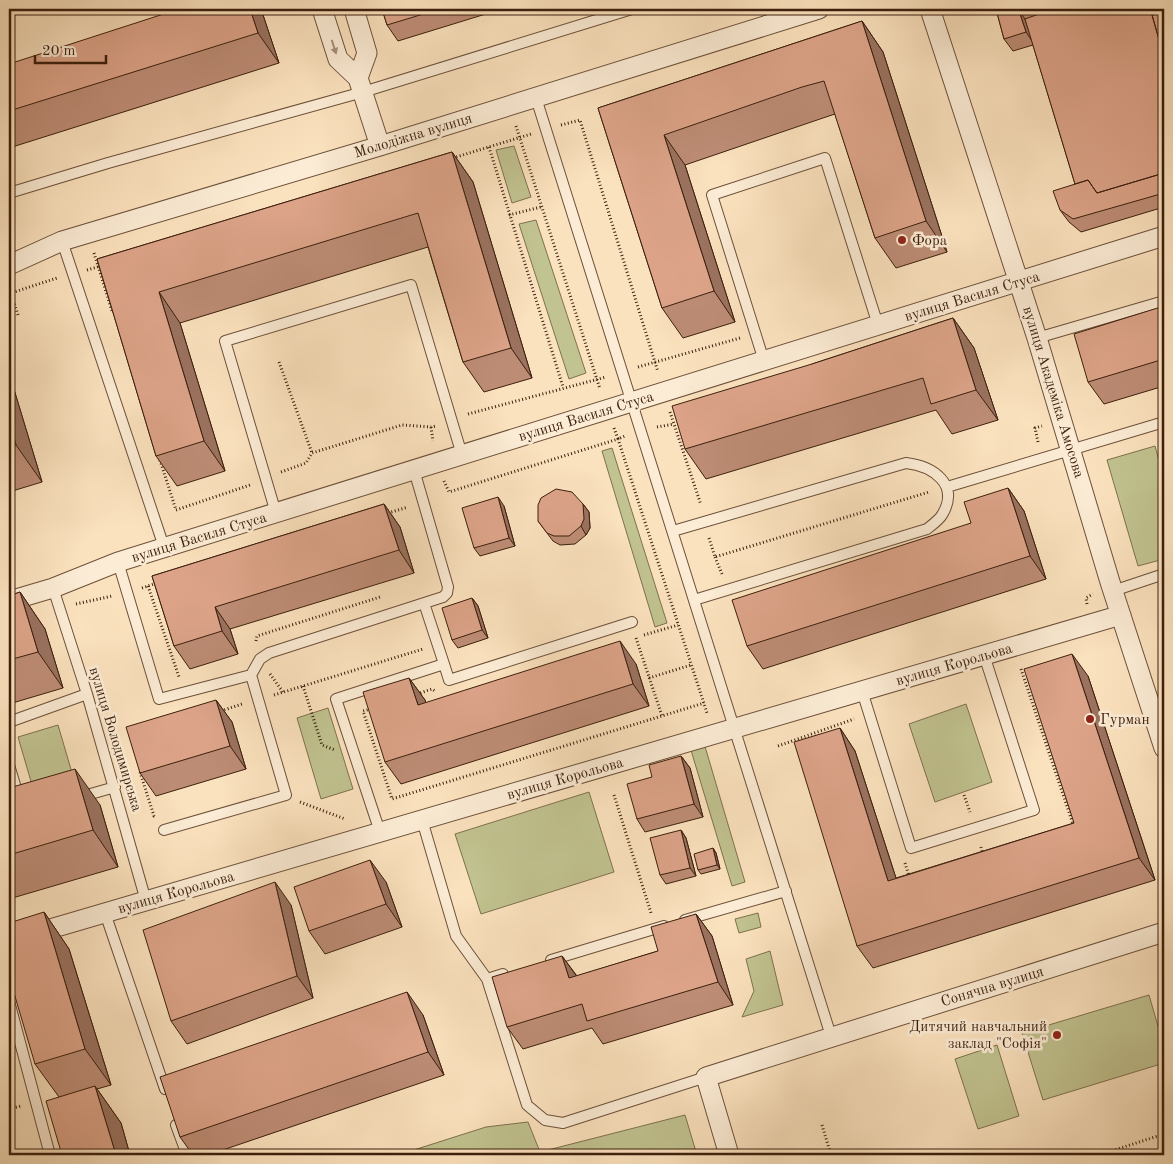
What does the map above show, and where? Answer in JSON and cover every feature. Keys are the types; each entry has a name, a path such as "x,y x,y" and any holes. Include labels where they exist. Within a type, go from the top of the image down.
{"street":[{"path":"322,9 338,60 360,85 380,146"},
{"path":"354,9 367,53 360,85"},
{"name":"Молодіжна вулиця","path":"9,265 62,241 380,146 819,9"},
{"name":"вулиця Академіка Амосова","path":"930,9 1037,338 1113,591 1158,705 1164,748"},
{"name":"вулиця Василя Стуса","path":"9,601 53,588 118,562 164,547 1164,236"},
{"name":"вулиця Корольова","path":"9,941 1122,615"},
{"name":"Сонячна вулиця","path":"706,1077 1164,932"},
{"path":"706,1077 729,1155"}],"lane":[{"path":"9,193 360,85 632,9"},
{"path":"536,98 831,1036"},
{"path":"764,361 712,194 825,158 878,325"},
{"path":"62,241 164,547"},
{"path":"276,512 225,341 411,285 462,455"},
{"path":"1037,338 1164,301"},
{"path":"947,487 1164,422"},
{"path":"673,531 906,463 923,465 938,473 947,487 947,501 942,516 928,529 694,600"},
{"path":"164,830 286,795 251,675 260,659 269,652 443,597 447,594 448,587 414,470"},
{"path":"118,562 160,699 251,675"},
{"path":"1113,591 1164,574"},
{"name":"вулиця Володимирська","path":"53,588 115,787 146,900"},
{"path":"424,603 449,680 632,622"},
{"path":"862,691 912,848 1034,810 984,655"},
{"path":"380,832 336,699 444,664"},
{"path":"9,722 87,694"},
{"path":"9,765 20,800 24,804"},
{"path":"71,799 115,787"},
{"path":"422,820 456,936 487,979 527,1105 545,1120 563,1123 706,1077"},
{"path":"543,962 786,891"},
{"path":"105,913 168,1099"},
{"path":"487,979 515,971"},
{"path":"9,1001 50,1155"},
{"path":"174,1118 187,1155"}],"path":[{"path":"580,120 656,363 742,338"},
{"path":"451,159 519,137 598,381 563,387 481,409"},
{"path":"489,147 563,387"},
{"path":"510,215 541,207"},
{"path":"18,315 12,293 72,273 107,264"},
{"path":"98,267 113,314"},
{"path":"279,362 312,453"},
{"path":"674,424 701,501"},
{"path":"306,463 312,453 402,425 431,427"},
{"path":"449,492 618,439 707,713"},
{"path":"158,454 176,510 250,485"},
{"path":"716,557 947,487"},
{"path":"384,514 412,506"},
{"path":"709,539 722,574"},
{"path":"60,608 126,593 167,580"},
{"path":"148,586 180,681"},
{"path":"255,644 257,636 388,595"},
{"path":"627,641 678,624"},
{"path":"636,638 662,716"},
{"path":"283,692 438,645"},
{"path":"649,678 691,665"},
{"path":"1021,670 1076,830"},
{"path":"303,686 322,745 335,750"},
{"path":"415,694 432,689 439,694"},
{"path":"380,706 363,712 392,799 704,703"},
{"path":"214,713 242,704 245,713"},
{"path":"778,746 856,718 859,727"},
{"path":"138,765 154,816 163,814"},
{"path":"614,794 656,928"},
{"path":"964,795 970,812"},
{"path":"981,848 985,861"},
{"path":"902,854 911,882"},
{"path":"822,1125 831,1155"},
{"path":"1099,1155 1164,1134"}],"green space":[{"path":"514,146 531,197 512,203 496,150"},
{"path":"536,220 586,373 569,379 519,224"},
{"path":"1155,446 1164,479 1164,559 1138,566 1107,460"},
{"path":"612,448 667,623 655,627 602,451"},
{"path":"966,704 992,782 935,802 909,724"},
{"path":"328,708 353,789 321,799 297,718"},
{"path":"58,725 75,783 35,795 18,737"},
{"path":"704,743 745,882 732,886 690,747"},
{"path":"589,792 614,872 481,914 455,834"},
{"path":"758,913 761,927 739,933 735,919"},
{"path":"770,951 783,1005 742,1017 754,991 746,959"},
{"path":"1149,995 1164,1047 1164,1063 1043,1100 1022,1033"},
{"path":"997,1045 1019,1116 978,1129 955,1059"},
{"path":"685,1115 697,1155 398,1155 486,1127 528,1122 540,1152"}],"building":[{"path":"179,9 250,9 258,33 9,111 9,64"},
{"path":"382,9 440,9 387,25"},
{"path":"996,9 1025,9 1019,11 1026,32 1004,39"},
{"path":"1040,9 1152,9 1164,57 1164,173 1097,193 1088,180 1075,184 1025,19 1039,14"},
{"path":"1164,12 1164,57 1152,15"},
{"path":"862,21 926,221 875,238 824,81 802,87 664,135 714,291 662,308 598,108"},
{"path":"452,152 511,348 463,362 418,213 159,292 204,441 156,456 97,259"},
{"path":"1164,173 1164,193 1073,219 1060,210 1053,191 1088,180 1097,193"},
{"path":"1164,306 1164,359 1088,382 1074,334"},
{"path":"953,318 976,390 931,404 923,378 685,449 672,406 812,364"},
{"path":"9,420 16,445 9,447"},
{"path":"1008,488 1030,556 747,646 732,600 971,523 964,502"},
{"path":"556,489 572,492 583,504 584,519 581,526 569,536 554,536 547,533 538,521 538,505 541,498"},
{"path":"498,497 509,538 474,548 462,508"},
{"path":"384,504 399,550 215,607 222,631 174,646 152,576"},
{"path":"20,592 38,652 9,660 9,596"},
{"path":"472,598 482,630 452,640 442,608"},
{"path":"620,641 633,684 385,762 363,692 409,678 418,705"},
{"path":"1072,654 1139,858 857,946 794,742 840,728 888,881 1074,823 1024,669"},
{"path":"216,700 230,746 140,773 126,727"},
{"path":"681,756 694,804 637,819 627,784 652,777 649,765"},
{"path":"75,769 93,830 9,855 9,788"},
{"path":"681,830 690,868 660,875 650,838"},
{"path":"713,848 717,865 698,870 694,854"},
{"path":"370,860 386,904 309,931 294,887"},
{"path":"275,882 297,976 171,1021 143,930"},
{"path":"44,912 85,1049 35,1064 9,976 9,923"},
{"path":"696,914 718,982 587,1021 582,1004 507,1027 492,977 562,956 569,978 658,951 651,927"},
{"path":"407,992 428,1052 180,1137 160,1077"},
{"path":"95,1086 116,1155 62,1155 46,1101"},
{"path":"1164,1149 1164,1155 1144,1155"}],"place":[{"name":"Фора","path":"902,240"},
{"name":"Гурман","path":"1090,719"},
{"name":"Дитячий навчальний заклад \"Софія\"","path":"1057,1035"}]}
